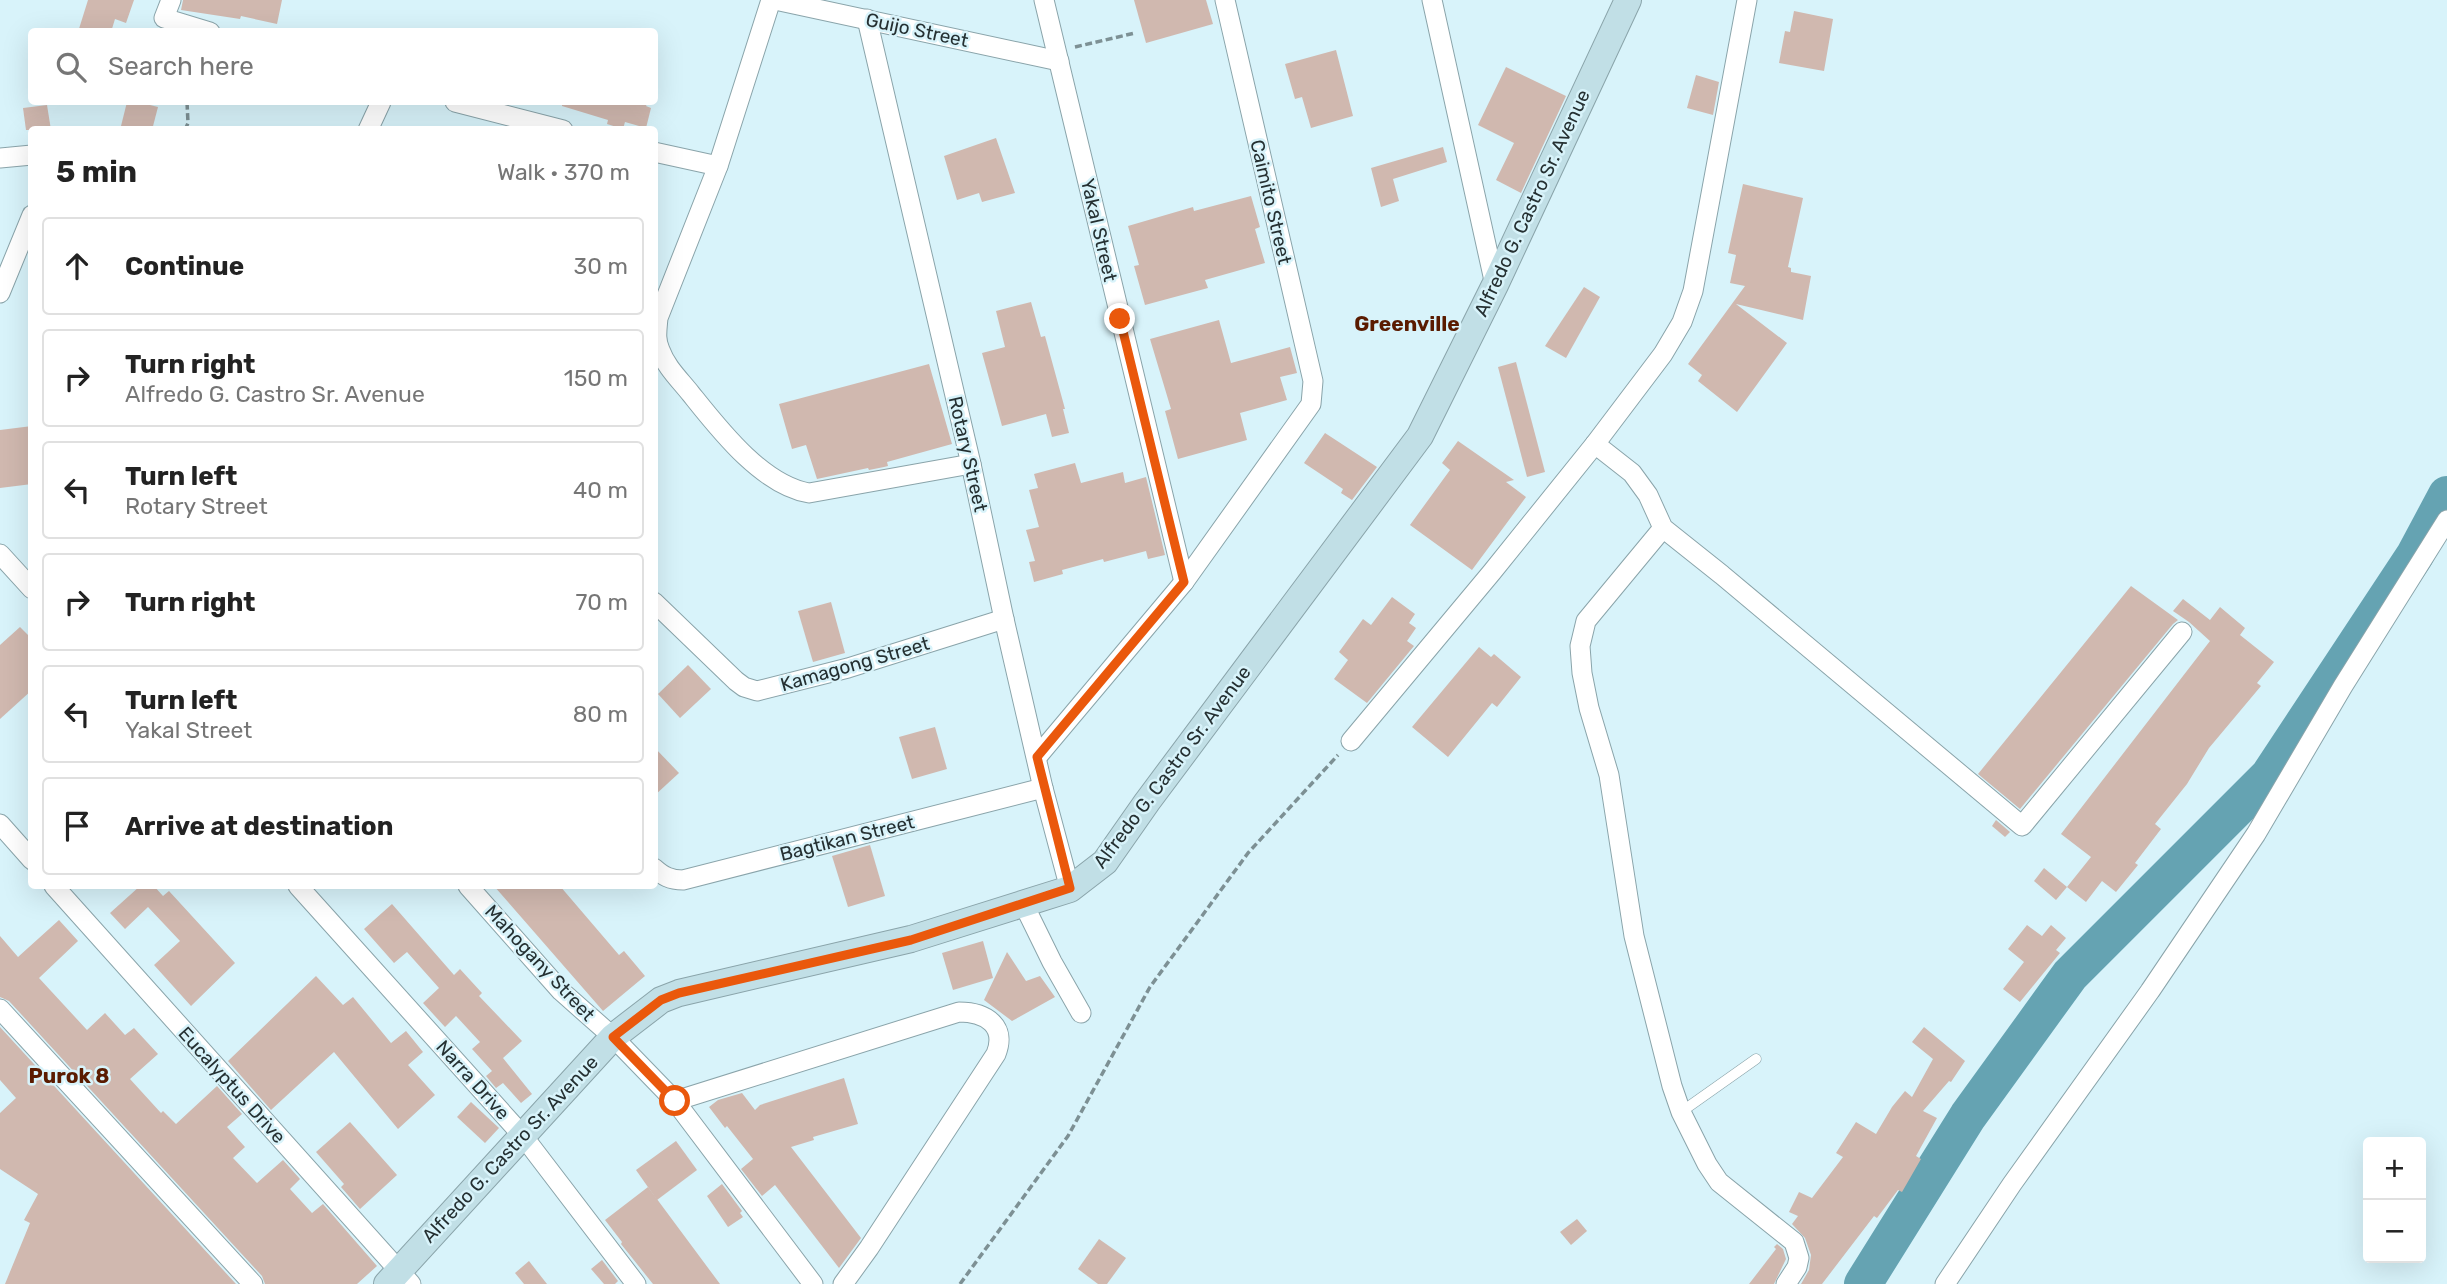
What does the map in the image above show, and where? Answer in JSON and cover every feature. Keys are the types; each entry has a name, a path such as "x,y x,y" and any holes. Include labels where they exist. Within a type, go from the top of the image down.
{"street":[{"name":"Guijo Street","path":"773,0 1059,61"},
{"path":"658,318 718,166 773,0"},
{"name":"Yakal Street","path":"1044,0 1184,582"},
{"name":"Caimito Street","path":"1184,582 1311,404 1313,381 1225,0"},
{"path":"1432,0 1495,285"},
{"name":"Alfredo G. Castro Sr. Avenue","path":"399,1279 613,1037 661,1000 679,993 911,940 1024,905 1070,888 1105,862 1420,436 1495,285 1628,0"},
{"path":"1351,741 1595,444 1663,355 1682,322 1693,291 1746,0"},
{"path":"167,9 203,28"},
{"name":"Rotary Street","path":"867,19 1043,788 1070,888"},
{"path":"370,126 380,105"},
{"path":"466,105 543,126"},
{"path":"658,153 718,166"},
{"path":"0,159 28,156"},
{"path":"0,293 28,225"},
{"path":"658,345 669,367 720,430 749,459 796,491 809,493 971,464"},
{"path":"1595,444 1632,473 1648,495 1663,528 2022,826 2182,632"},
{"path":"1945,1284 2011,1184 2142,1002 2256,834 2343,686 2447,520"},
{"path":"1663,528 1586,621 1580,646 1589,708 1609,775 1634,936 1672,1086 1681,1112 1719,1182 1794,1242 1799,1258 1797,1268 1786,1284"},
{"path":"0,554 28,585"},
{"path":"1037,757 1184,582"},
{"name":"Kamagong Street","path":"658,605 736,681 757,691 835,671 1004,620"},
{"name":"Bagtikan Street","path":"658,872 663,876 682,880 1043,788"},
{"path":"0,824 28,856"},
{"name":"Eucalyptus Drive","path":"57,889 399,1279"},
{"name":"Narra Drive","path":"301,889 523,1136 636,1284"},
{"name":"Mahogany Street","path":"471,889 561,990 613,1037 675,1101 813,1284"},
{"path":"1024,905 1081,1013"},
{"path":"0,1009 253,1284"},
{"path":"675,1101 959,1012 985,1016 997,1029 1000,1042 996,1054 843,1284"}],"lane":[{"path":"1681,1112 1756,1059"}],"path":[{"path":"1059,61 1067,51 1076,46 1135,33"},
{"path":"187,105 187,126"},
{"path":"960,1284 1068,1136 1150,986 1248,853 1351,741"}],"building":[{"path":"88,0 134,0 126,23 115,19 112,28 79,28"},
{"path":"183,0 282,0 277,24 241,16 240,19 181,10"},
{"path":"1134,0 1206,0 1213,24 1146,43"},
{"path":"1794,11 1833,19 1824,71 1779,63 1785,31 1790,32"},
{"path":"1336,50 1353,116 1311,128 1302,97 1295,99 1285,64"},
{"path":"1506,67 1566,96 1521,193 1496,180 1514,143 1478,125"},
{"path":"1696,75 1719,82 1713,115 1687,108"},
{"path":"47,105 50,126 28,126 26,130 23,108"},
{"path":"126,105 158,107 153,126 121,126"},
{"path":"646,105 651,108 646,126 625,122 624,126 613,126 607,124 608,120 562,106"},
{"path":"996,138 1015,193 982,202 979,193 957,200 944,156"},
{"path":"1443,147 1447,162 1393,179 1399,201 1381,207 1371,168"},
{"path":"1743,184 1803,198 1788,267 1791,272 1811,276 1803,320 1736,304 1787,343 1737,412 1698,381 1702,375 1688,364 1745,286 1730,283 1736,255 1728,253"},
{"path":"1251,196 1260,227 1255,229 1265,263 1205,280 1208,288 1145,305 1134,266 1139,265 1128,226 1193,207 1194,211"},
{"path":"1584,287 1600,297 1566,358 1545,346"},
{"path":"1031,302 1041,337 1045,336 1069,433 1052,437 1046,414 1002,426 982,353 1005,347 996,311"},
{"path":"1219,320 1231,363 1290,347 1297,373 1280,377 1287,400 1240,413 1247,440 1178,459 1165,411 1171,409 1150,339"},
{"path":"1516,362 1545,472 1527,477 1498,367"},
{"path":"929,364 952,444 887,462 888,466 817,479 806,445 792,449 779,404"},
{"path":"28,426 28,484 0,488 0,430"},
{"path":"1325,433 1377,467 1352,500 1341,493 1343,489 1304,463"},
{"path":"1458,441 1514,480 1506,482 1526,497 1472,570 1410,525 1450,470 1442,463"},
{"path":"1075,463 1081,483 1123,472 1125,483 1146,477 1165,555 1148,559 1146,551 1104,562 1103,559 1062,570 1063,574 1034,582 1029,562 1035,561 1026,530 1039,527 1029,490 1038,488 1034,474"},
{"path":"2131,586 2178,620 2020,809 1978,774"},
{"path":"1392,597 1415,614 1409,623 1416,628 1407,641 1414,646 1367,703 1334,679 1348,660 1339,652 1363,619 1371,625"},
{"path":"2183,599 2210,620 2220,607 2245,628 2240,635 2274,662 2257,683 2261,686 2209,748 2187,784 2155,824 2161,829 2135,863 2138,865 2116,892 2102,881 2086,902 2067,887 2091,857 2061,834 2210,641 2173,611"},
{"path":"831,602 845,653 813,662 798,611"},
{"path":"20,627 28,635 28,694 0,719 0,645"},
{"path":"1479,647 1491,657 1494,654 1521,677 1497,707 1492,703 1448,757 1412,727"},
{"path":"688,665 711,689 680,718 658,694"},
{"path":"935,727 947,769 912,779 899,737"},
{"path":"658,751 679,773 658,792"},
{"path":"1996,820 2010,832 2005,837 1992,826"},
{"path":"870,845 885,896 848,907 832,856"},
{"path":"2044,868 2067,887 2056,900 2034,881"},
{"path":"137,889 157,889 163,896 169,891 235,963 191,1006 154,965 180,941 148,907 125,929 110,913"},
{"path":"497,889 563,889 619,955 624,951 645,976 603,1011"},
{"path":"392,904 454,975 460,969 482,993 479,996 522,1041 503,1058 532,1094 521,1103 503,1083 496,1088 486,1076 492,1071 472,1049 480,1042 456,1016 445,1027 423,1003 439,988 407,952 394,963 364,929"},
{"path":"59,920 78,941 39,978 87,1030 105,1013 125,1035 134,1028 158,1054 130,1079 161,1113 163,1111 176,1124 217,1086 242,1114 227,1127 245,1147 233,1158 257,1183 283,1160 300,1179 290,1189 312,1213 323,1204 377,1266 357,1284 265,1284 262,1276 9,1001 0,997 0,936 18,957"},
{"path":"2027,925 2042,936 2051,925 2066,938 2056,950 2060,953 2020,1002 2003,989 2024,962 2008,949"},
{"path":"983,941 993,978 953,990 942,953"},
{"path":"1007,952 1026,981 1040,976 1055,997 1012,1021 984,1000"},
{"path":"316,976 343,1005 353,997 391,1043 406,1031 423,1052 408,1065 435,1095 398,1129 334,1052 271,1110 228,1061"},
{"path":"0,1027 236,1284 5,1284 30,1223 24,1220 38,1194 0,1169 0,1113 16,1098 0,1080"},
{"path":"1924,1027 1965,1061 1951,1082 1949,1081 1923,1111 1937,1118 1916,1156 1921,1159 1902,1192 1898,1190 1877,1218 1874,1216 1822,1284 1801,1284 1809,1270 1811,1255 1805,1238 1792,1224 1798,1216 1789,1212 1799,1192 1812,1198 1843,1157 1836,1153 1856,1122 1876,1134 1905,1091 1912,1097 1933,1059 1912,1042"},
{"path":"844,1078 858,1124 813,1137 814,1140 791,1147 861,1238 839,1268 775,1185 762,1196 741,1169 753,1159 709,1107 718,1100 742,1093 755,1110 760,1105"},
{"path":"471,1102 499,1128 485,1143 457,1117"},
{"path":"350,1122 397,1175 360,1209 341,1187 344,1184 316,1152"},
{"path":"676,1141 697,1170 657,1200 636,1170"},
{"path":"722,1184 742,1211 740,1213 743,1217 728,1227 707,1196"},
{"path":"648,1187 720,1284 653,1284 621,1244 605,1220"},
{"path":"1577,1219 1587,1231 1571,1245 1560,1232"},
{"path":"1099,1239 1126,1258 1107,1284 1098,1284 1078,1269"},
{"path":"1777,1244 1783,1249 1786,1259 1774,1284 1749,1284 1776,1249 1774,1247"},
{"path":"602,1260 618,1281 615,1284 604,1284 591,1269"},
{"path":"529,1261 547,1284 524,1284 515,1273"}],"waterway":[{"path":"1863,1284 1968,1116 2070,975 2269,776 2415,555 2447,495"}],"district":[{"name":"Greenville","path":"1407,323"},
{"name":"Purok 8","path":"69,1075"}],"route":[{"path":"675,1101 613,1037 661,1000 679,993 911,940 1070,888 1037,757 1184,582 1120,319"}]}
